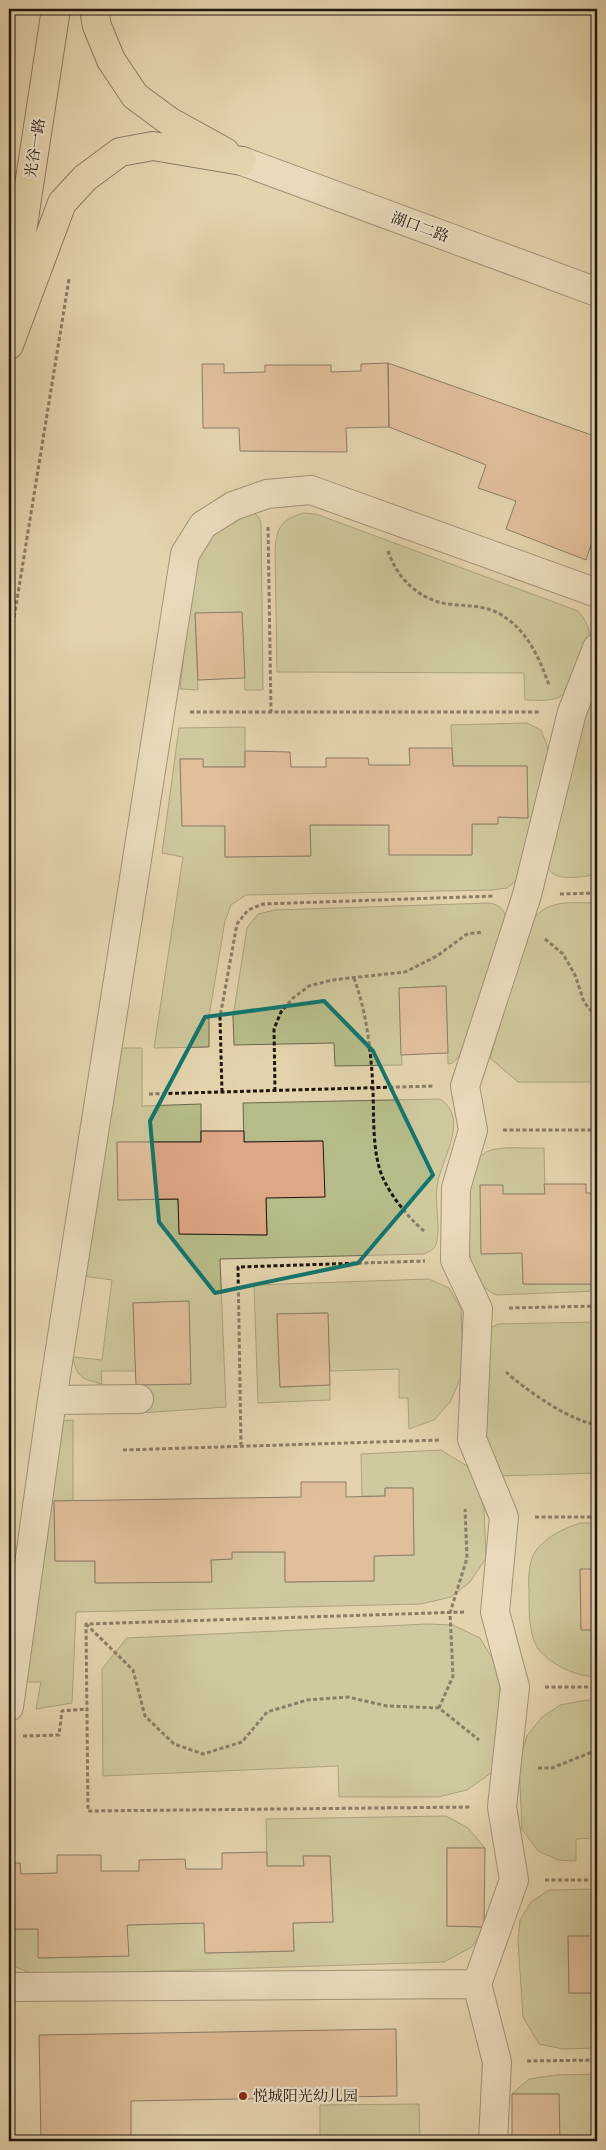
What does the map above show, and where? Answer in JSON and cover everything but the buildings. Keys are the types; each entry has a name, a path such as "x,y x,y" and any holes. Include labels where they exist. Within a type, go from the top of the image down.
{"main road":[{"name":"光谷一路","path":"9,316 56,9"},
{"path":"94,9 97,26 111,60 135,96 169,121 242,161"},
{"path":"9,345 62,203 85,178 120,152 153,146 242,161"}],"street":[{"name":"湖口二路","path":"242,161 597,292"},
{"path":"9,1707 52,1400 185,554 203,525 233,506 267,494 312,490 597,593"},
{"path":"493,2141 497,2062 477,1984 514,1880 502,1807 514,1688 495,1612 504,1517 472,1439 478,1309 455,1260 456,1188 473,1130 465,1086 528,895 572,712 597,648"},
{"path":"52,1400 139,1399"},
{"path":"9,1987 477,1984"}],"path":[{"path":"9,649 69,276"},
{"path":"267,494 271,712"},
{"path":"384,516 388,553 403,580 420,594 445,604 483,607 512,622 538,654 551,690 572,712"},
{"path":"209,712 572,712"},
{"path":"222,1092 220,1018 237,924 248,910 264,904 597,892"},
{"path":"276,1091 274,1029 281,1012 293,998 309,986 405,972 437,956 466,934 482,932 541,936 562,954 574,975 584,1002 597,1018"},
{"path":"354,978 363,1003 369,1036 375,1134 382,1178 411,1220 455,1260"},
{"path":"149,1094 465,1086"},
{"path":"473,1130 597,1130"},
{"path":"241,1446 238,1267 455,1260"},
{"path":"478,1309 597,1306"},
{"path":"476,1344 520,1385 563,1411 589,1424 597,1424"},
{"path":"123,1450 472,1439"},
{"path":"439,1708 453,1676 450,1613 466,1558 465,1510 462,1501"},
{"path":"504,1517 597,1516"},
{"path":"86,1624 495,1612"},
{"path":"86,1624 133,1670 145,1716 174,1744 204,1754 242,1742 267,1712 307,1700 348,1697 387,1706 439,1708 473,1736 530,1767 552,1768 597,1750"},
{"path":"86,1624 88,1811 502,1807"},
{"path":"514,1688 597,1688"},
{"path":"19,1737 58,1734 62,1711 87,1708"},
{"path":"514,1880 597,1880"},
{"path":"497,2062 597,2060"}],"highlighted area":[{"path":"324,1001 373,1051 433,1175 358,1263 215,1293 159,1222 150,1121 205,1017"}],"green space":[{"path":"250,511 258,516 261,522 263,690 245,690 242,612 195,614 198,690 180,689 195,555 210,532"},
{"path":"303,513 316,514 578,611 588,626 589,638 584,657 570,686 555,699 525,700 524,673 277,672 276,541 282,525 290,518"},
{"path":"597,681 597,875 557,876 548,868 582,714"},
{"path":"527,723 541,730 547,745 549,762 517,880 507,888 492,890 246,895 231,905 225,921 209,1016 209,1047 154,1048 183,857 162,853 179,728 245,727 245,767 203,767 203,759 180,759 182,825 225,826 225,857 310,856 310,825 389,825 389,854 472,855 472,824 497,824 498,817 528,818 527,766 453,766 451,725"},
{"path":"490,903 497,905 503,910 506,924 460,1055 453,1063 448,1064 446,986 399,988 402,1065 335,1066 334,1043 234,1045 233,1017 247,928 258,914 275,910"},
{"path":"568,903 597,903 597,1082 518,1082 490,1058 530,924 543,910 551,906"},
{"path":"118,1048 142,1048 142,1106 201,1104 201,1142 117,1142 118,1200 178,1199 180,1234 267,1235 266,1198 323,1141 244,1142 243,1103 440,1099 449,1108 453,1118 451,1140 437,1187 437,1241 434,1248 430,1251 424,1254 220,1259 226,1407 140,1413 136,1385 191,1384 188,1301 133,1303 136,1371 101,1371 102,1384 82,1377 75,1364 73,1357 102,1360 112,1280 83,1276"},
{"path":"544,1148 545,1194 503,1194 480,1186 522,1253 523,1284 597,1284 597,1291 496,1295 486,1289 479,1280 470,1260 468,1202 473,1171 478,1160 486,1152 492,1150"},
{"path":"429,1279 449,1288 461,1309 463,1373 450,1402 434,1420 409,1429 408,1398 399,1398 399,1369 330,1371 327,1313 277,1314 280,1387 330,1385 330,1400 258,1403 254,1285"},
{"path":"597,1322 597,1473 499,1476 486,1441 484,1407 489,1329 498,1324"},
{"path":"73,1420 73,1500 54,1501 55,1561 95,1561 95,1583 211,1582 211,1560 232,1559 232,1552 285,1552 285,1582 374,1581 374,1556 414,1555 413,1488 385,1488 385,1496 362,1496 361,1454 441,1450 467,1466 478,1485 484,1509 486,1558 470,1582 451,1597 421,1604 76,1612 72,1703 36,1709 41,1682 23,1682 61,1421"},
{"path":"580,1523 597,1523 597,1569 580,1570 581,1629 597,1630 597,1677 572,1672 548,1659 534,1641 530,1619 529,1574 534,1553 551,1536"},
{"path":"427,1624 453,1625 480,1638 500,1671 500,1750 491,1773 467,1790 438,1797 339,1797 338,1766 103,1776 102,1669 127,1638"},
{"path":"597,1700 597,1838 576,1839 576,1861 558,1860 538,1851 522,1829 519,1762 527,1736 542,1717 560,1705"},
{"path":"446,1816 468,1828 485,1848 447,1848 447,1926 484,1927 472,1947 444,1962 35,1975 9,1964 9,1929 38,1929 39,1958 128,1956 127,1925 204,1923 205,1953 294,1951 293,1923 333,1922 330,1856 304,1856 304,1866 267,1866 266,1819"},
{"path":"597,1889 597,1936 568,1937 569,1993 597,1993 597,2048 563,2049 539,2044 523,2017 518,1941 520,1920 531,1902 549,1890"},
{"path":"597,2074 597,2141 560,2141 558,2094 512,2094 529,2079 556,2075"},
{"path":"419,2104 420,2141 320,2141 320,2105"}],"place":[{"name":"悦城阳光幼儿园","path":"243,2096"}]}
